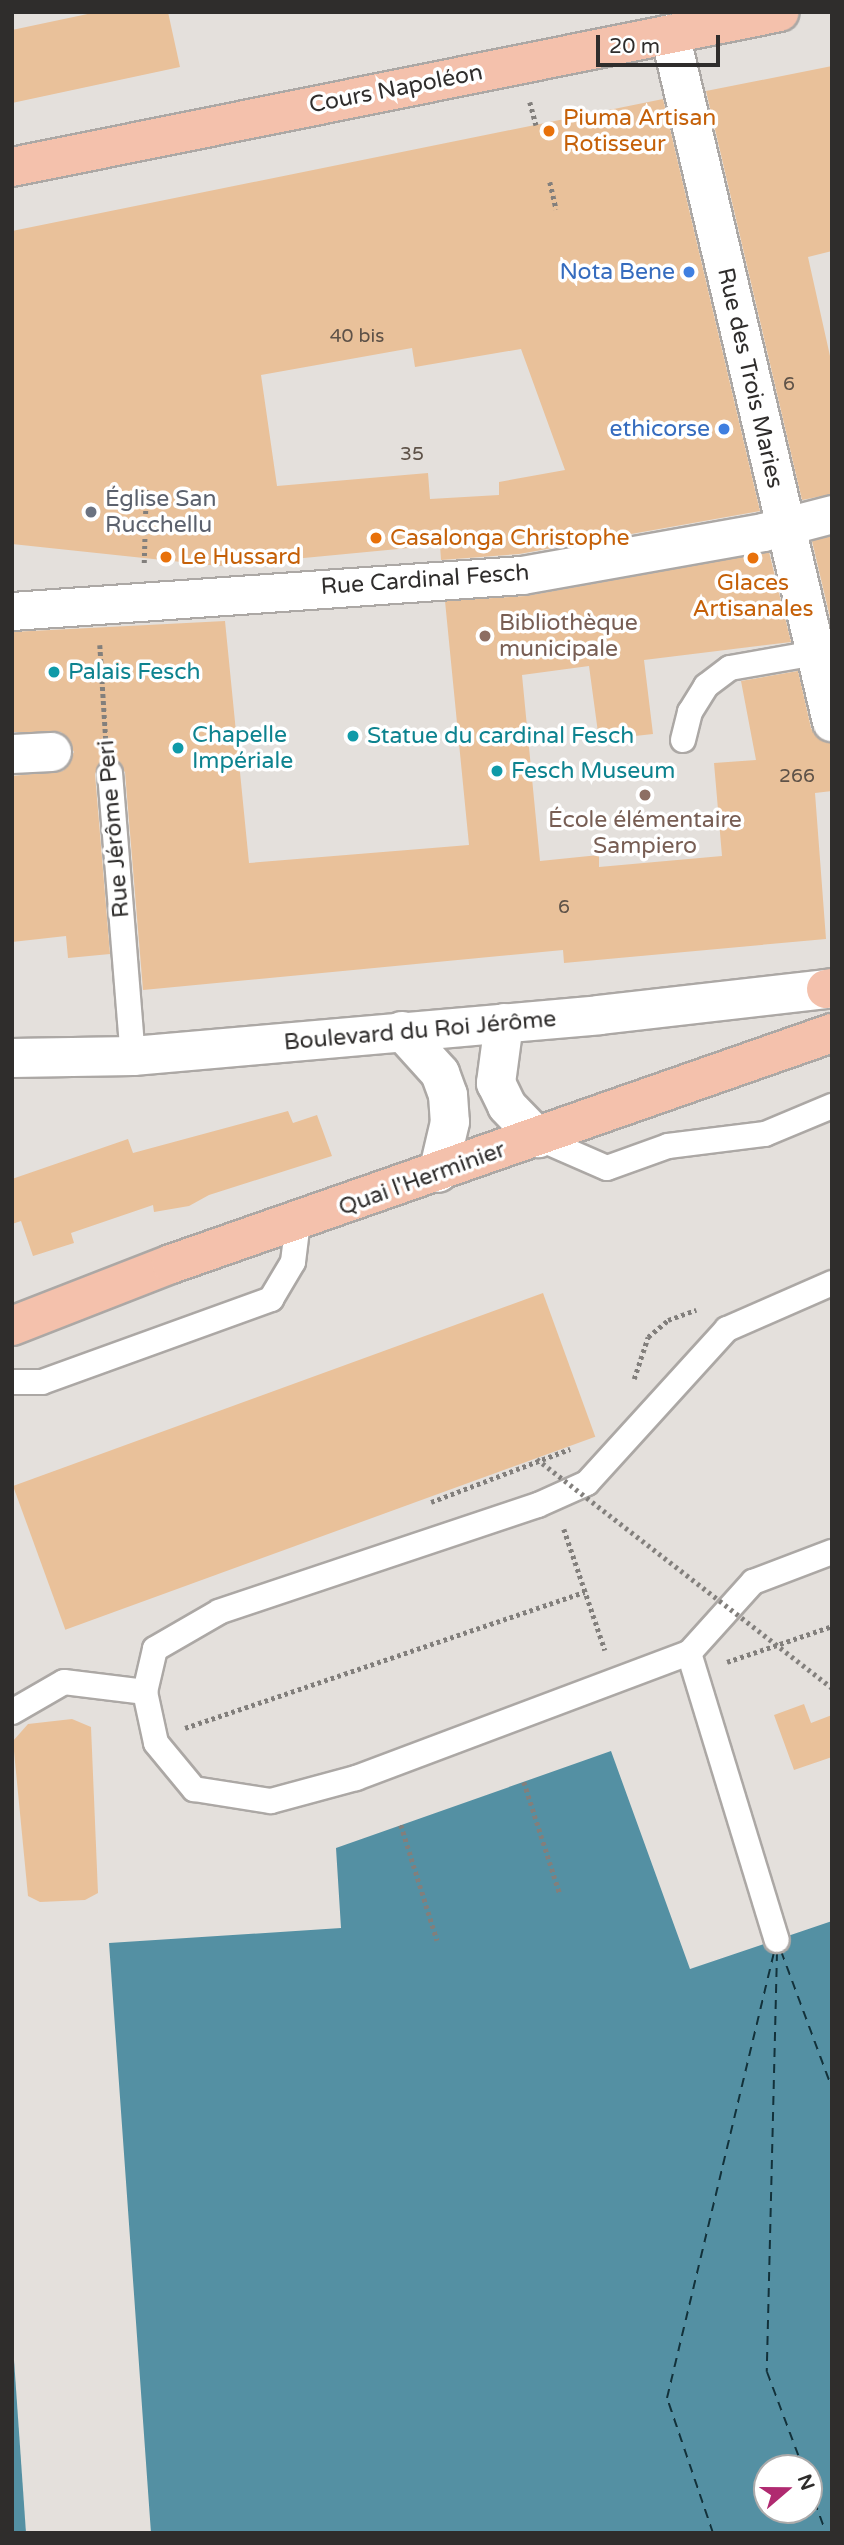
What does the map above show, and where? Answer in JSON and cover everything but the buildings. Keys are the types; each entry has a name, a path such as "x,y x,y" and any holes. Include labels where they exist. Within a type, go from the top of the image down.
{"main road":[{"name":"Cours Napoléon","path":"12,167 780,12"},
{"name":"Rue des Trois Maries","path":"670,34 831,718"},
{"path":"12,754 52,752"},
{"name":"Boulevard du Roi Jérôme","path":"12,1058 134,1056 504,1023 830,986"},
{"path":"504,1023 496,1083 507,1106 538,1138"},
{"path":"402,1031 440,1073 448,1096 450,1122 438,1173"},
{"name":"Quai l'Herminier","path":"12,1326 171,1264 298,1223 832,1034"}],"street":[{"name":"Rue Cardinal Fesch","path":"12,611 98,602 522,575 832,514"}],"lane":[{"path":"683,740 690,712 706,686 730,668 815,653"},
{"name":"Rue Jérôme Peri","path":"110,773 134,1056"},
{"path":"538,1138 607,1168 668,1146 765,1134 832,1106"},
{"path":"12,1382 42,1382 271,1299 293,1262 298,1223"},
{"path":"832,1283 727,1329 587,1483 538,1505 219,1612 155,1649 145,1692 156,1743 194,1789 271,1801 356,1778 617,1684 692,1663 753,1582 832,1552"},
{"path":"692,1663 777,1940"},
{"path":"12,1712 64,1682 145,1692"}],"path":[{"path":"550,182 556,209"},
{"path":"144,531 146,490"},
{"name":"Rue Jérôme Peri","path":"98,602 110,773"},
{"path":"537,1459 832,1688"},
{"path":"485,1482 538,1505 560,1519 617,1684"},
{"path":"156,1743 183,1728 585,1592"},
{"path":"692,1663 832,1626"},
{"path":"524,1782 560,1894"},
{"path":"401,1825 437,1940"}],"water":[{"path":"611,1751 690,1969 832,1921 832,2533 151,2533 109,1943 341,1928 336,1848"},
{"path":"12,2331 26,2533 12,2533"}],"ferry route":[{"path":"713,2533 667,2398 774,1951"},
{"path":"781,1951 832,2088"},
{"path":"777,1952 767,2372 798,2454"},
{"path":"823,2524 826,2533"}],"place":[{"name":"Piuma Artisan Rotisseur","path":"549,131"},
{"name":"Nota Bene","path":"689,272"},
{"name":"ethicorse","path":"724,429"},
{"name":"Église San Rucchellu","path":"91,512"},
{"name":"Casalonga Christophe","path":"376,538"},
{"name":"Le Hussard","path":"166,557"},
{"name":"Glaces Artisanales","path":"753,558"},
{"name":"Bibliothèque municipale","path":"485,636"},
{"name":"Palais Fesch","path":"54,672"},
{"name":"Statue du cardinal Fesch","path":"353,736"},
{"name":"Chapelle Impériale","path":"178,748"},
{"name":"Fesch Museum","path":"497,771"},
{"name":"École élémentaire Sampiero","path":"645,795"}]}
